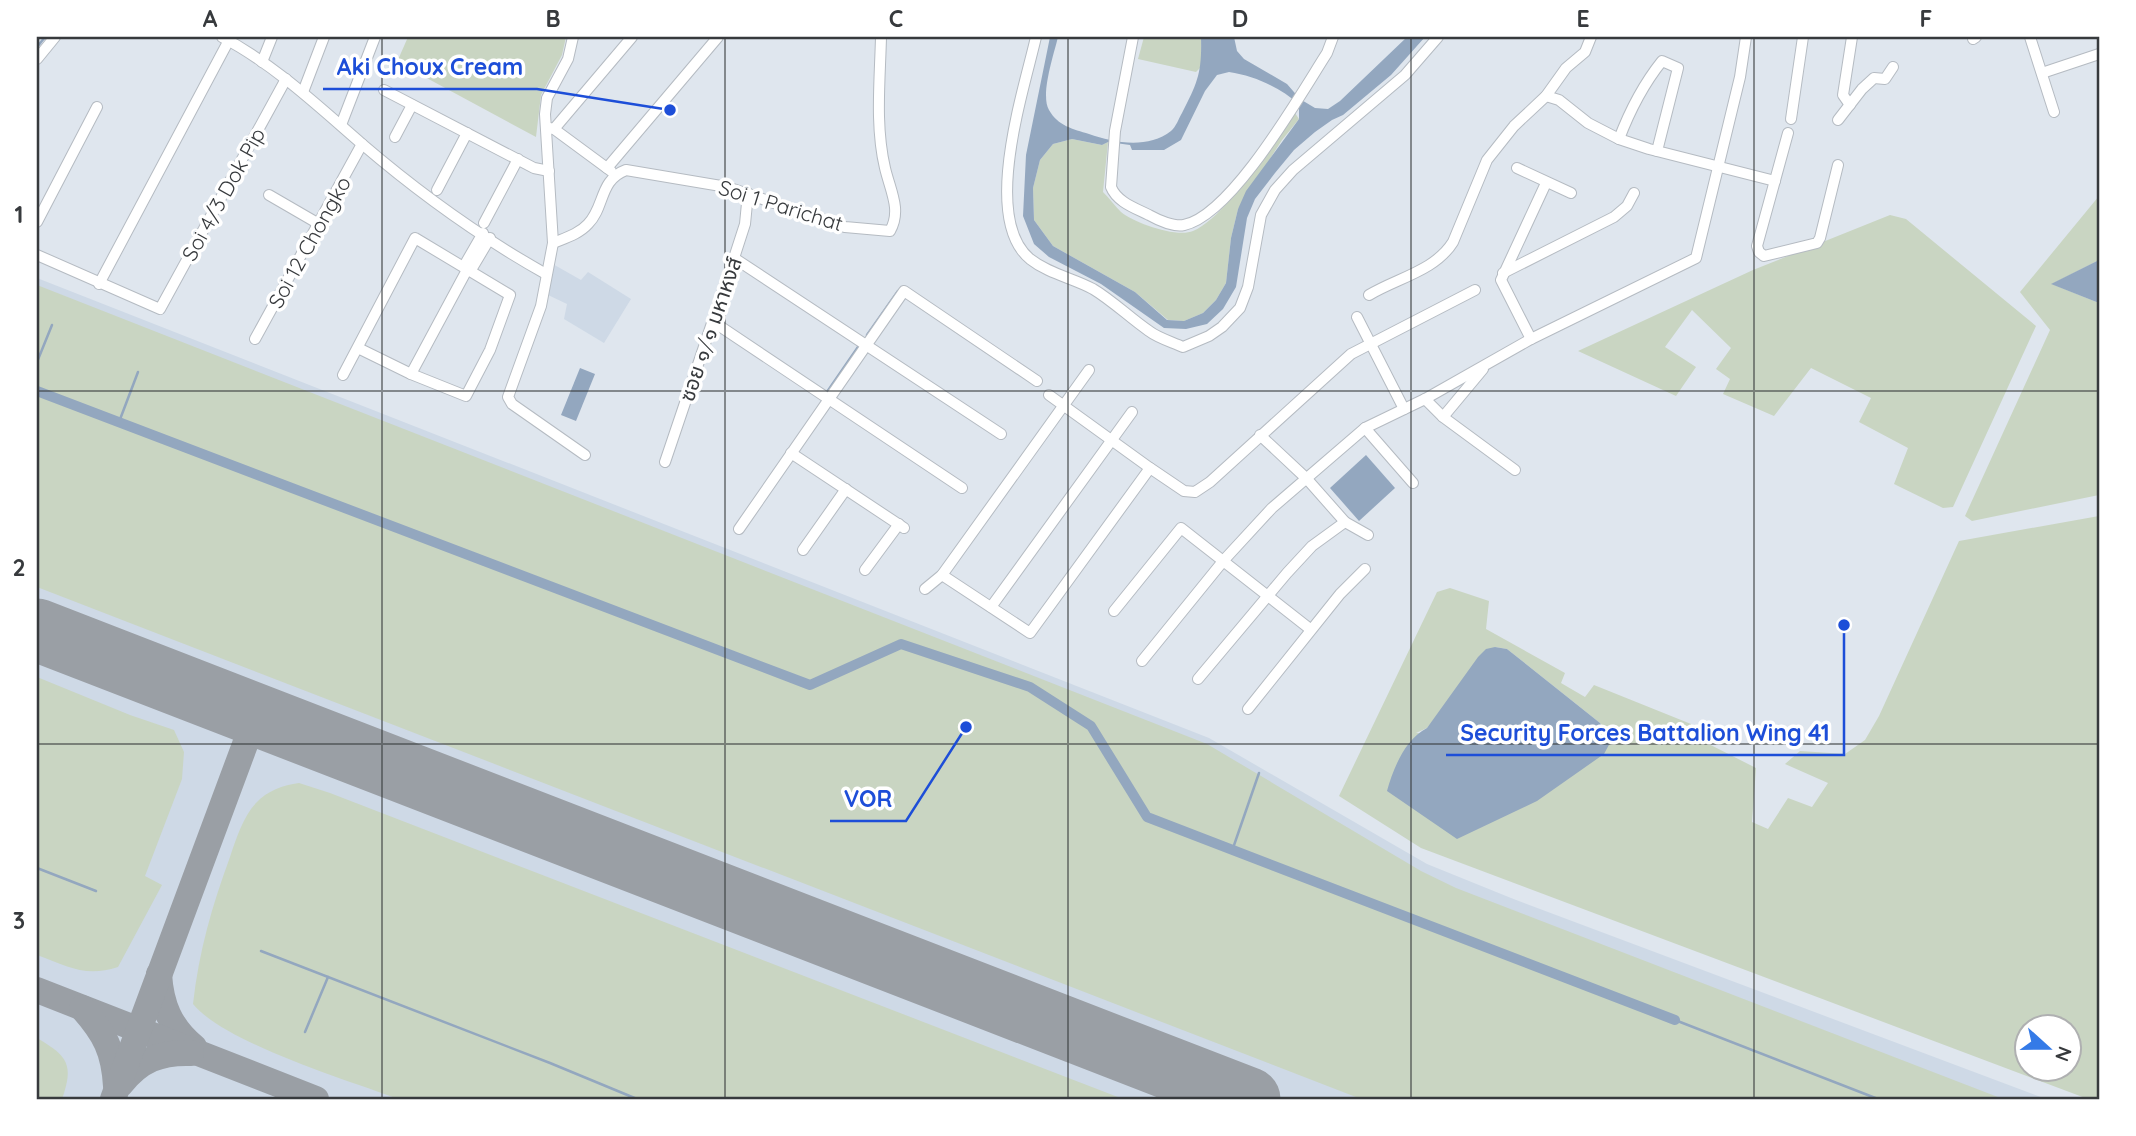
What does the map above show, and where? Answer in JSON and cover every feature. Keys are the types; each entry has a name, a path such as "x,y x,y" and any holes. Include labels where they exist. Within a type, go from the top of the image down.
{"street":[{"path":"39,53 55,37"},
{"path":"262,62 272,37"},
{"path":"303,92 324,37"},
{"path":"341,125 374,37"},
{"path":"573,37 568,59 547,98 553,243 541,306 508,397 516,408 585,455"},
{"path":"549,128 632,37"},
{"path":"607,168 718,37"},
{"name":"Soi 1 Parichat","path":"616,174 637,170 727,187 845,227 890,231 896,221 895,198 885,169 880,137 881,37"},
{"path":"1036,37 1007,177 1006,203 1018,244 1029,258 1051,272 1092,289 1151,333 1183,347 1215,332 1240,308 1248,287 1261,215 1275,190 1293,170 1405,75 1438,37"},
{"path":"1133,37 1115,131 1111,187 1120,200 1158,221 1183,226 1209,214 1248,170 1327,53 1333,37"},
{"path":"1369,295 1446,254 1487,160 1514,126 1546,96 1566,68 1586,52 1591,37"},
{"path":"1142,661 1224,560 1272,508 1365,428 1425,400 1531,339 1696,258 1740,77 1746,37"},
{"path":"1791,119 1803,37"},
{"path":"1850,105 1843,95 1852,37"},
{"path":"2030,37 2054,112"},
{"path":"37,255 99,284 226,39 303,92 424,194 486,231 546,274"},
{"path":"2042,73 2099,54"},
{"path":"1619,139 1644,84 1662,61 1678,68 1657,151"},
{"path":"1838,120 1874,78 1885,79 1893,67"},
{"name":"Soi 4/3 Dok Pip","path":"99,284 160,309 286,79"},
{"path":"384,90 534,167 549,171"},
{"path":"1546,96 1559,100 1588,123 1619,139 1775,181"},
{"path":"395,137 412,105"},
{"path":"37,222 97,107"},
{"path":"549,128 616,174 605,189 590,223 578,233 553,243"},
{"path":"437,190 467,133"},
{"path":"1788,133 1757,246 1764,256 1817,243 1838,165"},
{"name":"Soi 12 Chongko","path":"255,339 362,144"},
{"path":"411,374 486,231 518,159"},
{"path":"1517,168 1571,193"},
{"path":"1531,339 1501,280 1546,183"},
{"name":"ซอย ๑/๑ มหาหงส์","path":"665,462 745,224 748,193"},
{"path":"1503,273 1614,217 1627,206 1634,193"},
{"path":"269,195 319,223"},
{"path":"344,375 415,238 510,295 490,350 466,396 411,374 358,348"},
{"path":"734,258 1001,434"},
{"path":"1049,395 1184,491 1195,492 1210,482 1351,355 1475,290"},
{"path":"739,529 904,291 1037,381"},
{"path":"1357,317 1404,410"},
{"path":"712,321 962,488"},
{"path":"1443,417 1488,364"},
{"path":"925,589 942,575 1089,370"},
{"path":"1425,400 1443,417 1515,471"},
{"path":"991,607 1132,412"},
{"path":"1365,428 1413,482"},
{"path":"1260,435 1307,479 1345,522 1368,536"},
{"path":"791,453 902,526 865,570"},
{"path":"942,575 1030,633 1150,468"},
{"path":"803,550 846,489"},
{"path":"1198,679 1312,546 1345,522"},
{"path":"1114,611 1181,528 1310,629"},
{"path":"1248,709 1310,629 1366,569"}],"shaded area":[{"path":"551,263 581,280 588,272 631,299 604,343 564,319 567,304 546,294"},
{"path":"37,278 1209,738 1427,864 2046,1099 37,1099"}],"green space":[{"path":"408,37 566,37 562,55 541,95 536,137 397,62"},
{"path":"1144,37 1201,37 1202,66 1196,72 1138,59"},
{"path":"1295,113 1299,119 1282,140 1238,209 1231,238 1226,283 1216,300 1203,313 1184,321 1168,320 1135,292 1053,246 1034,220 1033,188 1040,160 1053,144 1072,139 1102,145 1108,142 1103,192 1121,212 1135,221 1156,228 1177,233 1193,231 1206,223 1234,196"},
{"path":"2099,196 2099,260 2052,284 2099,303 2099,495 1972,521 1965,516 2050,330 2020,292"},
{"path":"1890,215 1906,219 2036,326 1953,507 1943,508 1894,484 1908,448 1859,422 1871,398 1811,368 1774,416 1723,394 1730,379 1716,369 1731,348 1692,310 1665,347 1696,367 1676,396 1578,351 1753,270"},
{"path":"37,285 1207,744 1421,871 1456,888 2003,1099 1361,1099 37,587"},
{"path":"2099,516 2099,1099 2088,1099 2048,1084 2084,1084 2084,1014 2014,1014 2014,1071 1421,848 1339,796 1437,592 1450,588 1489,601 1486,629 1565,673 1561,683 1585,697 1594,685 1691,724 1691,735 1756,768 1752,822 1768,829 1788,798 1812,807 1828,783 1785,764 1800,751 1845,754 1865,740 1879,716 1959,541","holes":["1495,647 1507,649 1600,723 1611,741 1416,733 1427,728"]},
{"path":"37,677 174,730 184,752 182,779 145,876 162,885 118,967 86,971 37,955"},
{"path":"299,783 1123,1099 398,1099 319,1071 231,1033 193,1004 212,911 244,821 265,795 281,787"},
{"path":"37,1038 56,1050 66,1062 68,1078 62,1099 37,1099"}],"water":[{"path":"1050,37 1058,37 1046,95 1049,110 1066,126 1109,140 1131,143 1162,137 1174,127 1198,76 1201,37 1234,37 1237,51 1244,59 1287,84 1300,99 1315,108 1328,109 1340,101 1407,37 1425,37 1391,75 1343,115 1315,132 1294,150 1255,199 1247,218 1236,287 1223,309 1207,324 1186,329 1164,328 1101,284 1049,257 1034,244 1023,216 1026,155","holes":["1229,72 1248,76 1283,92 1299,104 1299,119 1246,191 1238,209 1231,238 1226,283 1216,300 1203,313 1184,321 1167,320 1135,292 1053,246 1034,220 1033,188 1040,160 1053,144 1072,139 1102,145 1108,142 1130,145 1132,150 1164,150 1181,140 1205,91 1217,75"]},
{"path":"2099,260 2099,303 2051,284"},
{"path":"580,368 595,374 576,421 561,415"},
{"path":"1366,455 1395,488 1359,521 1330,488"},
{"path":"1486,649 1507,649 1600,723 1611,741 1604,754 1537,801 1457,839 1387,791 1396,764 1412,739 1427,728 1478,657"}],"waterway":[{"path":"37,47 45,37"},
{"path":"867,335 898,291"},
{"path":"37,362 52,325"},
{"path":"827,392 858,347"},
{"path":"119,422 138,372"},
{"path":"37,391 810,685 901,644 1030,687 1091,726 1147,817 1675,1020"},
{"path":"1232,851 1259,773"},
{"path":"37,868 96,891"},
{"path":"261,951 637,1099"},
{"path":"305,1032 328,977"},
{"path":"1675,1020 1878,1099"}],"taxiway":[{"path":"113,1099 256,715"},
{"path":"159,974 168,1015 179,1032 194,1047"},
{"path":"37,990 316,1099"},
{"path":"82,1008 107,1044 116,1086"},
{"path":"121,1084 151,1059 170,1054 191,1053"}],"runway":[{"path":"37,630 1249,1099"}],"place":[{"name":"Aki Choux Cream","path":"670,110"},
{"name":"Security Forces Battalion Wing 41","path":"1844,625"},
{"name":"VOR","path":"966,727"}]}
